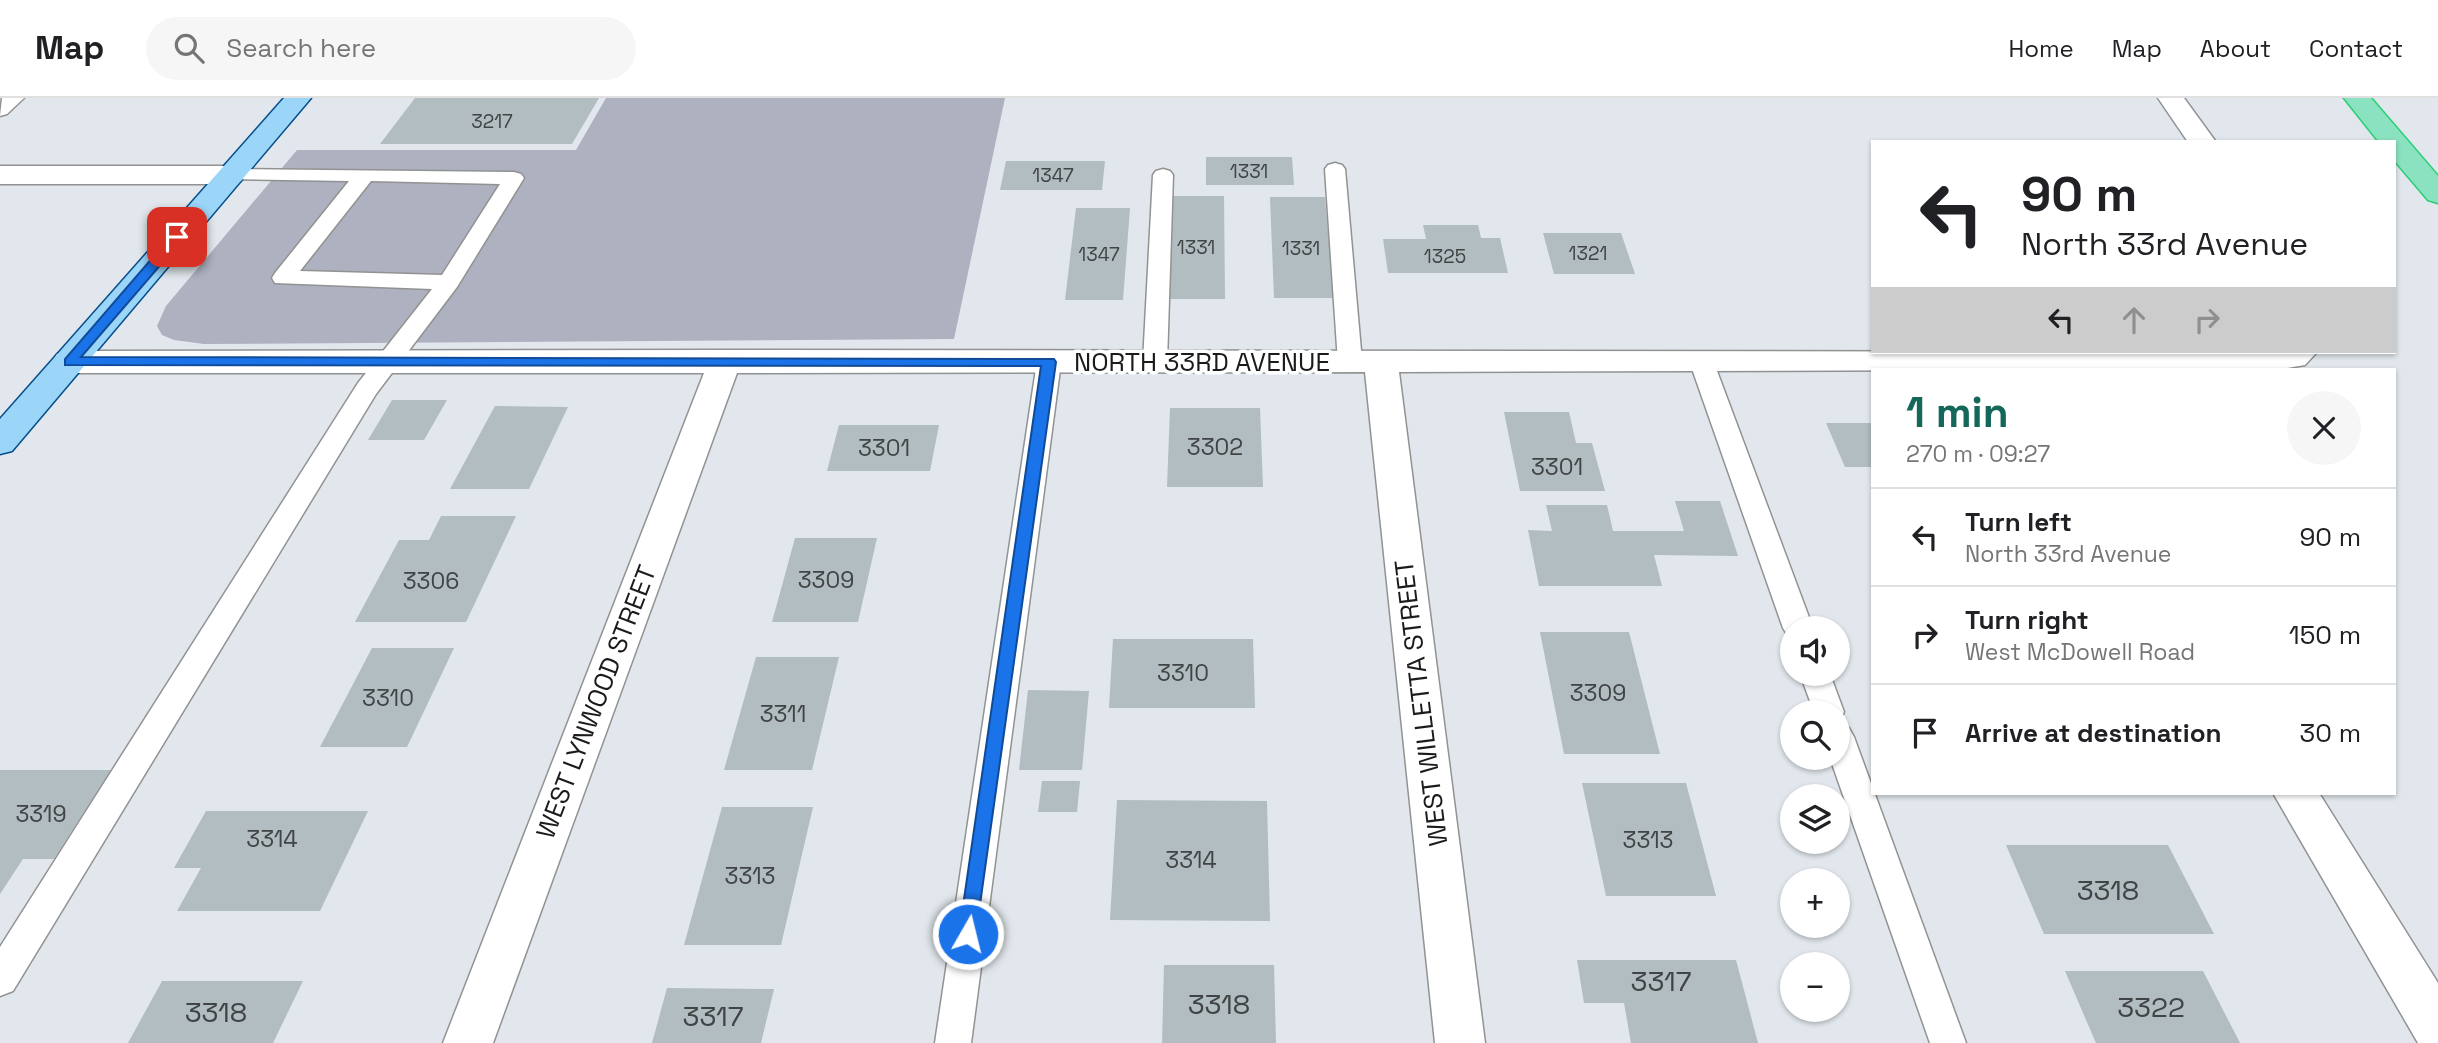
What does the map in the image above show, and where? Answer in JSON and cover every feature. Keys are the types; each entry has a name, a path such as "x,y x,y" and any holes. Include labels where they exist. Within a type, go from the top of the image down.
{"highway":[{"path":"2357,98 2392,140"},
{"path":"2396,144 2438,194"}],"main road":[{"path":"0,442 298,98"}],"street":[{"path":"2171,98 2201,140"},
{"path":"0,175 231,175"},
{"name":"NORTH 33RD AVENUE","path":"69,362 392,360 2036,365 2261,361 2296,354"},
{"name":"WEST LYNWOOD STREET","path":"468,1043 725,361"},
{"name":"WEST WILLETTA STREET","path":"1365,362 1460,1043"},
{"path":"2296,795 2438,1030"}],"lane":[{"path":"0,110 14,98"},
{"path":"1335,169 1365,362"},
{"path":"0,979 367,389 392,360 449,282 514,177 231,175"},
{"path":"365,175 283,278 449,282"},
{"path":"1155,362 1163,175"},
{"path":"953,1043 1049,362"},
{"path":"1702,363 1794,616"},
{"path":"1850,770 1948,1043"}],"shaded area":[{"path":"606,98 1005,98 954,339 204,344 174,340 162,335 157,326 166,306 297,150 576,150"}],"building":[{"path":"415,98 599,98 572,144 380,144"},
{"path":"1206,157 1292,157 1294,185 1206,185"},
{"path":"1006,161 1105,161 1102,190 1000,190"},
{"path":"1169,196 1224,196 1225,299 1165,299"},
{"path":"1270,197 1325,197 1334,298 1274,298"},
{"path":"1076,208 1130,208 1123,300 1065,300"},
{"path":"1423,225 1478,225 1481,238 1500,238 1508,273 1388,273 1383,239 1426,239"},
{"path":"1543,233 1621,233 1635,274 1554,274"},
{"path":"392,400 447,400 424,440 368,440"},
{"path":"495,406 568,407 529,489 450,489"},
{"path":"1170,408 1260,408 1263,487 1167,487"},
{"path":"1504,412 1569,412 1576,443 1592,443 1605,491 1520,491"},
{"path":"1826,423 1871,423 1871,467 1845,467"},
{"path":"839,425 939,425 930,471 827,471"},
{"path":"1675,501 1720,501 1738,556 1654,555 1662,586 1539,586 1528,530 1552,531 1546,505 1607,505 1613,531 1684,531"},
{"path":"441,516 516,516 466,622 355,622 399,540 429,540"},
{"path":"795,538 877,538 858,622 772,622"},
{"path":"1540,632 1629,632 1660,754 1564,754"},
{"path":"1113,639 1253,639 1255,708 1109,708"},
{"path":"372,648 454,648 407,747 320,747"},
{"path":"756,657 839,657 812,770 724,770"},
{"path":"1028,690 1089,691 1082,770 1019,770"},
{"path":"0,770 111,770 54,859 23,859 0,894"},
{"path":"1042,781 1080,781 1077,812 1038,812"},
{"path":"1582,783 1686,783 1716,896 1606,896"},
{"path":"1117,800 1267,801 1270,921 1110,920"},
{"path":"722,807 813,807 781,945 684,945"},
{"path":"206,811 368,811 320,911 177,911 201,868 174,868"},
{"path":"2006,845 2168,845 2214,934 2044,934"},
{"path":"1577,960 1736,960 1758,1043 1631,1043 1624,1003 1584,1003"},
{"path":"1164,965 1274,965 1276,1043 1162,1043"},
{"path":"2065,971 2203,971 2240,1043 2096,1043"},
{"path":"162,981 303,981 273,1043 128,1043"},
{"path":"667,988 774,989 761,1043 652,1043"}],"route":[{"path":"177,237 69,362 1049,362 968,934"}]}
